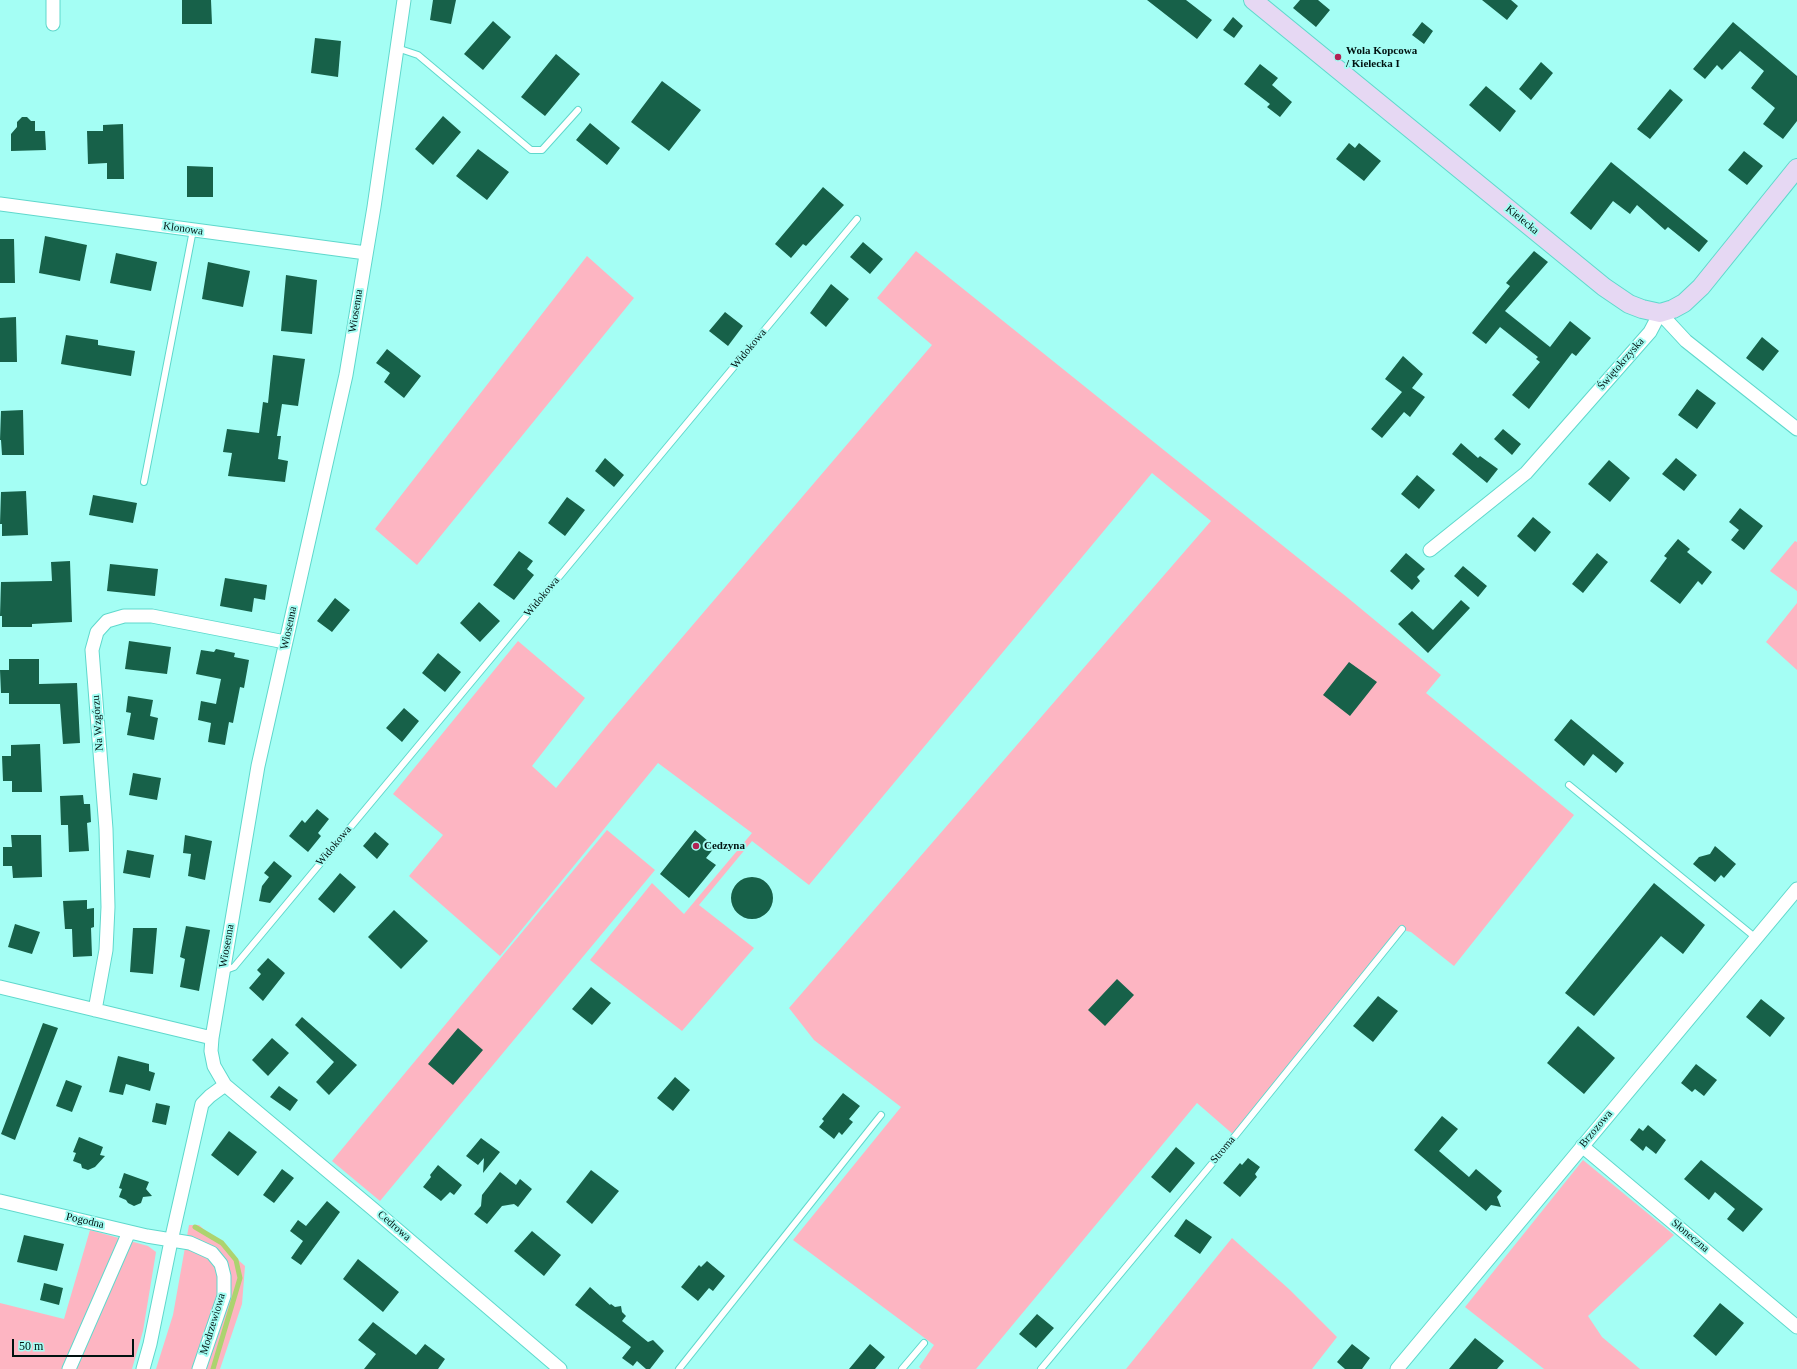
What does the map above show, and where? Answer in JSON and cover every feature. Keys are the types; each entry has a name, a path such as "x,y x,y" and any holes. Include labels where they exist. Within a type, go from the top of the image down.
{"street":[{"path":"53,0 53,24"},
{"name":"Wiosenna","path":"225,1085 214,1066 211,1051 223,970 258,766 346,375 374,207 404,0"},
{"name":"Kielecka","path":"1253,0 1604,287 1629,304 1660,313"},
{"path":"1797,168 1701,287 1684,303 1673,309 1660,313 1686,341 1797,429"},
{"name":"Klonowa","path":"0,204 366,253"},
{"name":"Świętokrzyska","path":"1430,550 1526,473 1650,332 1660,313"},
{"name":"Na Wzgórzu","path":"95,1010 106,950 108,907 106,829 92,650 97,632 107,621 124,616 152,616 285,642"},
{"name":"Brzozowa","path":"1397,1369 1797,889"},
{"path":"0,987 212,1038"},
{"path":"143,1369 150,1344 171,1241 202,1104 225,1085"},
{"name":"Cedrowa","path":"225,1085 560,1369"},
{"name":"Słoneczna","path":"1582,1146 1797,1327"},
{"name":"Pogodna","path":"0,1201 171,1241"},
{"path":"69,1369 129,1232"},
{"name":"Modrzewiowa","path":"171,1241 190,1243 212,1253 221,1264 224,1276 224,1296 199,1369"}],"lane":[{"path":"397,48 418,55 531,150 542,150 578,110"},
{"name":"Widokowa","path":"223,970 234,967 857,220"},
{"path":"144,482 193,230"},
{"path":"1569,785 1756,938"},
{"name":"Stroma","path":"1041,1369 1235,1136 1402,929"},
{"path":"679,1369 881,1115"},
{"path":"902,1369 924,1343"}],"shaded area":[{"path":"916,251 1348,598 1441,675 1426,693 1574,815 1454,966 1411,932 1402,930 1235,1136 1197,1103 976,1369 921,1369 919,1367 934,1345 793,1240 901,1107 814,1040 789,1008 1211,521 1152,473 809,885 752,841 699,905 754,948 682,1031 590,960 652,883 684,914 752,833 658,763 500,956 409,876 443,835 393,794 518,641 585,698 532,766 556,788 609,723 932,345 877,298"},
{"path":"587,256 634,298 417,565 375,529"},
{"path":"1795,541 1797,542 1797,591 1770,571"},
{"path":"1797,603 1797,670 1766,642"},
{"path":"607,830 655,870 380,1201 332,1161"},
{"path":"1583,1160 1674,1235 1588,1316 1602,1337 1640,1369 1544,1369 1465,1307"},
{"path":"189,1225 199,1225 245,1266 242,1304 220,1369 156,1369 173,1315"},
{"path":"90,1230 148,1246 156,1252 143,1331 132,1369 0,1369 0,1303 64,1319"},
{"path":"1232,1238 1290,1290 1337,1337 1312,1369 1126,1369"}],"building":[{"path":"182,0 211,0 212,24 182,24"},
{"path":"433,0 456,0 451,24 430,20"},
{"path":"1147,0 1186,0 1212,20 1197,39"},
{"path":"1300,0 1318,0 1330,10 1316,27 1293,8"},
{"path":"1482,0 1511,0 1518,6 1507,20"},
{"path":"1233,17 1243,26 1234,38 1223,30"},
{"path":"493,21 511,37 483,70 464,54"},
{"path":"1422,22 1433,31 1424,44 1412,35"},
{"path":"1733,22 1797,76 1797,121 1783,139 1763,124 1775,108 1751,88 1764,71 1740,51 1722,70 1717,65 1705,79 1693,69"},
{"path":"315,38 341,41 338,77 311,73"},
{"path":"556,54 580,74 545,116 521,97"},
{"path":"1541,62 1553,73 1531,100 1519,89"},
{"path":"1260,64 1278,78 1272,85 1292,102 1280,117 1267,107 1270,104 1244,84"},
{"path":"662,81 701,110 669,151 631,122"},
{"path":"1486,86 1516,111 1500,132 1469,105"},
{"path":"1670,89 1683,100 1650,139 1637,129"},
{"path":"443,116 461,132 433,165 415,149"},
{"path":"22,117 27,117 31,121 35,121 35,131 45,131 46,150 11,151 11,134 17,127 17,122"},
{"path":"590,123 620,148 607,165 576,140"},
{"path":"123,124 124,179 107,179 107,163 88,164 87,131 103,131 103,125"},
{"path":"1349,143 1355,148 1359,143 1381,161 1364,181 1336,159"},
{"path":"478,149 509,172 487,200 456,176"},
{"path":"1744,151 1763,166 1747,185 1728,170"},
{"path":"1611,162 1708,241 1699,252 1668,227 1665,230 1637,205 1630,214 1613,201 1591,230 1570,213"},
{"path":"187,166 213,167 213,197 187,197"},
{"path":"823,187 844,205 806,246 803,244 791,258 775,244"},
{"path":"45,236 87,245 80,281 39,273"},
{"path":"0,239 14,239 15,283 0,283"},
{"path":"863,242 883,259 870,274 850,257"},
{"path":"1534,251 1548,262 1505,311 1550,347 1570,321 1591,338 1576,356 1572,353 1529,409 1512,395 1540,362 1536,359 1538,357 1500,327 1486,344 1472,333 1510,286 1506,283"},
{"path":"116,253 157,262 151,291 110,283"},
{"path":"208,262 250,271 243,307 202,299"},
{"path":"286,275 317,280 312,334 281,331"},
{"path":"831,284 849,299 826,327 810,313"},
{"path":"725,312 743,326 728,346 709,331"},
{"path":"16,317 17,362 0,362 0,318"},
{"path":"66,335 98,340 98,345 135,351 131,376 61,364"},
{"path":"1762,337 1779,351 1763,371 1746,358"},
{"path":"387,349 421,376 404,398 384,382 390,373 376,363"},
{"path":"273,355 305,359 298,406 282,404 277,436 281,436 278,459 288,461 285,482 228,476 232,453 223,452 227,429 259,433 263,402 268,403"},
{"path":"1403,356 1423,374 1412,388 1425,397 1410,417 1404,412 1382,438 1371,429 1402,392 1385,379"},
{"path":"1697,389 1716,403 1697,429 1678,415"},
{"path":"23,410 24,455 2,455 0,440 1,411"},
{"path":"1503,429 1521,444 1512,455 1494,439"},
{"path":"1461,443 1478,458 1480,456 1498,469 1487,483 1452,454"},
{"path":"605,458 624,475 614,487 595,471"},
{"path":"1676,458 1697,475 1684,491 1662,474"},
{"path":"1609,460 1630,478 1610,502 1588,484"},
{"path":"1417,475 1435,490 1419,509 1401,494"},
{"path":"26,491 28,535 2,536 2,524 0,524 1,492"},
{"path":"93,495 137,503 133,523 89,515"},
{"path":"567,497 585,510 565,536 548,523"},
{"path":"1740,508 1763,526 1744,550 1731,540 1739,530 1729,522"},
{"path":"1533,517 1551,532 1535,552 1517,536"},
{"path":"1678,539 1690,549 1687,552 1712,572 1702,585 1698,581 1680,604 1650,581 1667,558 1664,556"},
{"path":"519,551 533,561 527,569 534,575 514,600 493,585"},
{"path":"1406,553 1425,569 1417,577 1420,581 1412,590 1390,571"},
{"path":"1597,553 1608,562 1583,593 1572,584"},
{"path":"70,561 72,622 32,624 32,627 2,627 2,616 0,616 1,582 52,581 51,562"},
{"path":"110,564 158,569 155,596 107,591"},
{"path":"1463,566 1487,586 1478,597 1454,576"},
{"path":"225,578 267,585 265,600 254,598 252,612 220,606"},
{"path":"335,598 350,610 332,632 317,621"},
{"path":"1461,600 1470,608 1428,653 1398,624 1412,611 1433,630"},
{"path":"479,602 500,621 480,642 460,623"},
{"path":"129,641 171,647 167,674 125,669"},
{"path":"216,649 235,653 234,657 249,660 244,688 240,687 233,723 229,722 225,745 208,742 211,723 198,720 201,701 216,704 221,679 196,674 201,650 214,652"},
{"path":"438,653 461,672 445,692 422,673"},
{"path":"9,659 39,659 39,684 77,683 80,743 63,744 60,704 9,704 9,693 1,693 0,670 9,670"},
{"path":"1349,662 1377,682 1350,716 1323,695"},
{"path":"128,696 153,700 150,716 158,718 154,740 127,735 131,713 126,712"},
{"path":"404,708 419,721 402,742 386,728"},
{"path":"1571,719 1624,763 1616,773 1593,754 1584,766 1554,740"},
{"path":"40,744 42,792 12,792 12,781 3,781 2,756 11,756 11,745"},
{"path":"133,773 161,778 157,800 129,795"},
{"path":"83,795 84,804 90,804 91,822 87,823 89,851 69,852 68,825 61,825 60,796"},
{"path":"317,809 329,819 318,833 321,836 308,852 289,836 302,820 305,823"},
{"path":"695,830 715,847 706,858 716,865 689,898 660,874"},
{"path":"375,832 389,844 377,859 363,846"},
{"path":"11,835 41,835 42,877 13,878 12,866 3,866 3,847 12,847"},
{"path":"185,835 212,841 205,880 188,876 191,854 183,853"},
{"path":"1715,846 1736,864 1724,878 1721,875 1715,882 1693,864 1699,857 1710,854"},
{"path":"127,850 154,855 150,878 123,873"},
{"path":"274,861 292,876 270,903 259,901 262,886 269,877 264,873"},
{"path":"340,873 356,887 334,913 318,899"},
{"path":"748,877 756,877 767,883 773,894 773,902 767,913 756,919 748,919 737,913 731,902 731,894 737,883"},
{"path":"1654,883 1705,925 1683,954 1661,936 1594,1016 1565,993"},
{"path":"87,900 87,909 94,908 94,927 91,928 92,956 73,957 72,929 65,929 63,901"},
{"path":"394,910 428,941 401,969 368,937"},
{"path":"15,924 40,932 32,954 8,947"},
{"path":"186,926 210,930 199,991 180,987 185,959 180,957"},
{"path":"133,928 157,928 153,974 130,972"},
{"path":"268,958 285,973 263,1001 249,988 261,974 257,970"},
{"path":"1117,979 1134,995 1105,1026 1088,1010"},
{"path":"591,987 611,1003 592,1025 572,1009"},
{"path":"1378,996 1398,1011 1373,1042 1353,1026"},
{"path":"1761,999 1785,1018 1770,1037 1746,1017"},
{"path":"302,1017 357,1065 329,1095 316,1082 334,1062 295,1025"},
{"path":"43,1023 58,1028 15,1140 1,1134"},
{"path":"1578,1026 1615,1058 1584,1094 1547,1063"},
{"path":"458,1028 483,1050 453,1085 428,1064"},
{"path":"272,1038 289,1053 268,1076 252,1060"},
{"path":"118,1056 149,1064 149,1071 155,1073 150,1091 126,1084 123,1095 109,1092"},
{"path":"1696,1064 1717,1080 1704,1096 1695,1089 1692,1092 1681,1083"},
{"path":"675,1077 690,1090 673,1111 657,1098"},
{"path":"66,1080 82,1086 72,1112 56,1106"},
{"path":"279,1086 298,1100 290,1111 270,1097"},
{"path":"843,1093 860,1106 849,1119 853,1122 842,1135 839,1132 834,1139 819,1127 824,1121 822,1119"},
{"path":"156,1103 170,1106 166,1125 152,1122"},
{"path":"1442,1116 1458,1129 1439,1151 1469,1177 1476,1169 1502,1191 1497,1197 1501,1207 1491,1205 1486,1211 1414,1150"},
{"path":"1648,1125 1666,1140 1656,1154 1646,1146 1643,1151 1630,1140 1639,1128 1643,1131"},
{"path":"229,1131 257,1152 238,1176 211,1155"},
{"path":"79,1137 103,1147 100,1155 105,1156 95,1167 88,1170 82,1168 81,1164 73,1161 76,1153 73,1152"},
{"path":"481,1138 500,1152 483,1173 484,1158 478,1165 466,1156"},
{"path":"1176,1147 1195,1163 1170,1193 1151,1177"},
{"path":"1248,1158 1260,1167 1255,1174 1257,1177 1240,1197 1223,1183 1240,1163 1242,1165"},
{"path":"1701,1160 1763,1209 1743,1232 1727,1219 1735,1209 1715,1192 1709,1200 1684,1179"},
{"path":"438,1165 462,1185 454,1195 450,1192 441,1201 423,1187"},
{"path":"282,1169 294,1178 274,1203 263,1195"},
{"path":"591,1170 619,1191 592,1224 566,1202"},
{"path":"500,1172 516,1185 520,1179 532,1189 518,1207 514,1204 502,1206 487,1224 474,1214 481,1206 482,1195"},
{"path":"124,1173 149,1182 146,1189 152,1196 143,1197 141,1203 134,1206 119,1197 122,1189 119,1188"},
{"path":"327,1201 340,1212 301,1265 291,1258 303,1241 290,1231 298,1220 306,1226"},
{"path":"1186,1219 1212,1237 1200,1254 1174,1236"},
{"path":"532,1231 561,1255 544,1276 514,1251"},
{"path":"24,1235 64,1244 57,1271 17,1262"},
{"path":"358,1259 399,1292 383,1312 343,1279"},
{"path":"707,1261 725,1276 713,1291 709,1288 698,1301 681,1287 699,1265 701,1267"},
{"path":"44,1283 63,1288 59,1305 40,1300"},
{"path":"590,1287 610,1305 611,1304 615,1307 621,1306 622,1312 626,1316 622,1321 648,1342 653,1340 664,1351 650,1369 646,1369 637,1361 633,1366 622,1358 631,1347 575,1305"},
{"path":"1720,1303 1744,1323 1716,1356 1693,1336"},
{"path":"1037,1314 1054,1328 1036,1348 1019,1334"},
{"path":"373,1322 416,1355 425,1344 445,1359 438,1369 364,1369 376,1354 358,1340"},
{"path":"1475,1338 1504,1361 1497,1369 1449,1369"},
{"path":"870,1344 885,1357 875,1369 849,1369"},
{"path":"1352,1344 1370,1358 1362,1369 1345,1369 1337,1362"}],"waterway":[{"path":"195,1227 222,1243 236,1260 240,1278 213,1369"}],"place":[{"name":"Wola Kopcowa / Kielecka I","path":"1338,57"},
{"name":"Cedzyna","path":"696,846"}]}
